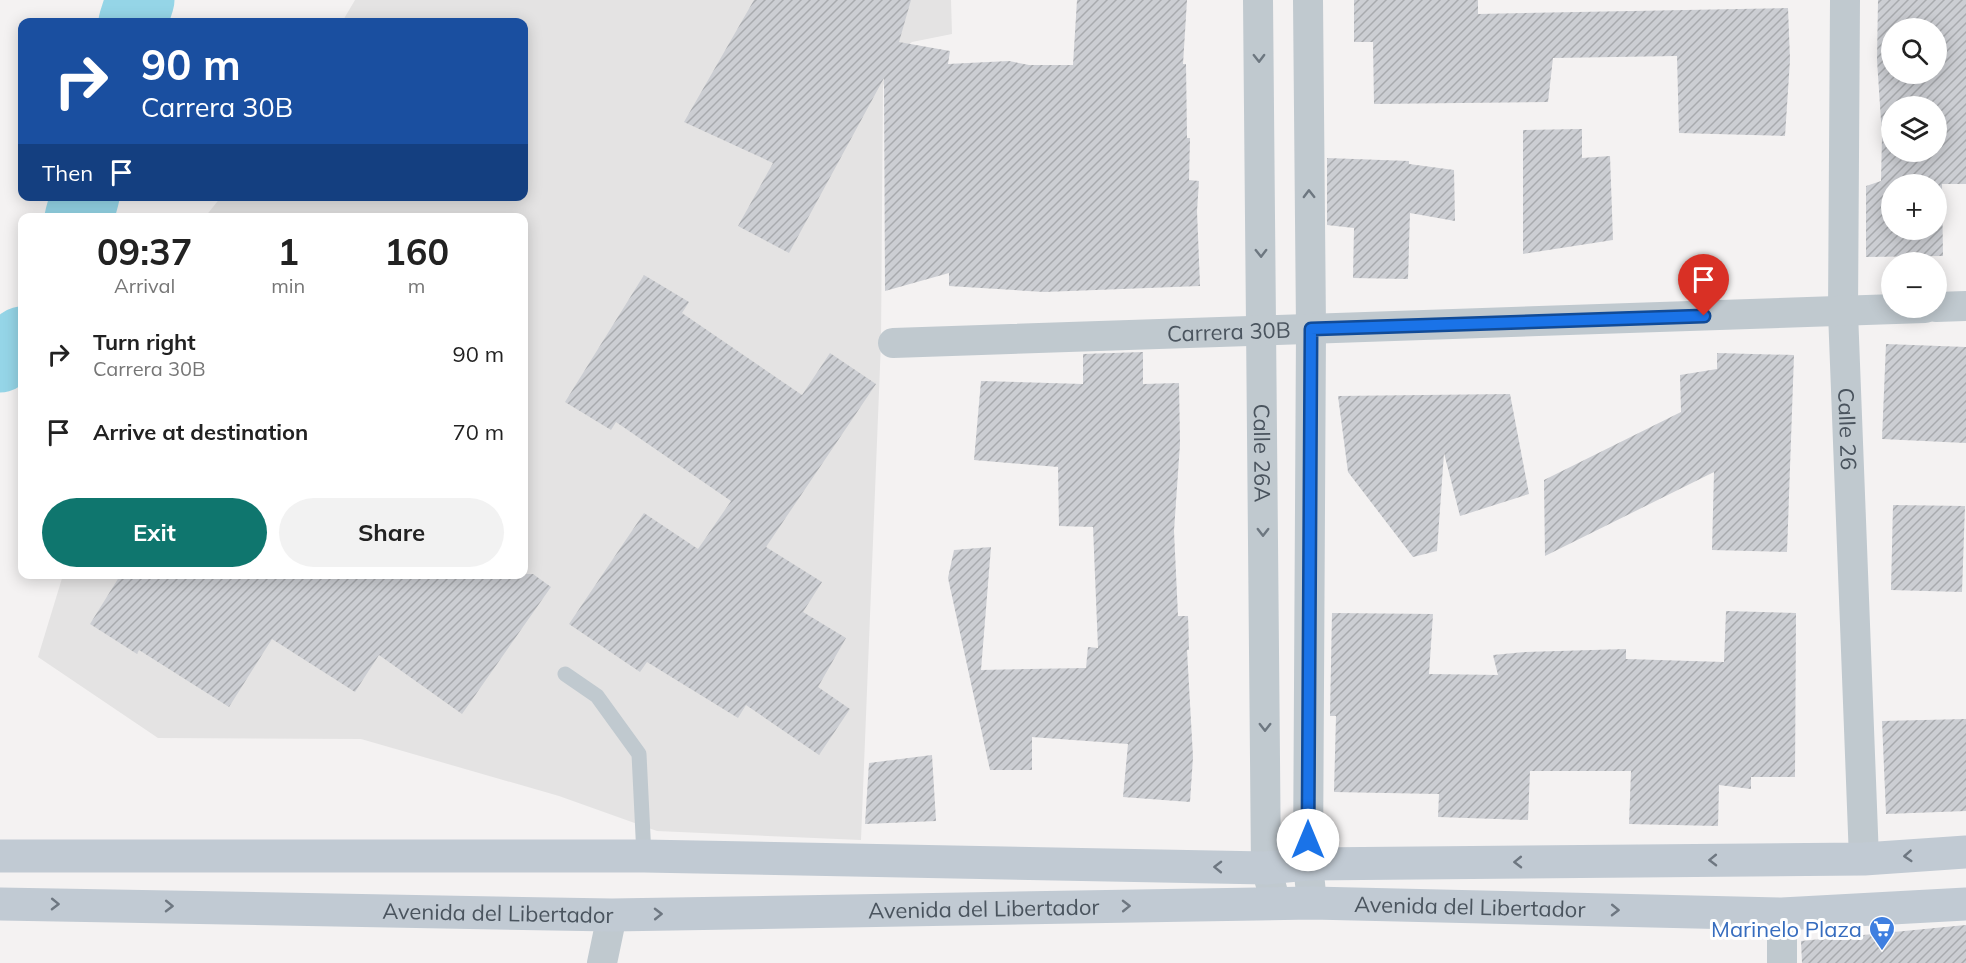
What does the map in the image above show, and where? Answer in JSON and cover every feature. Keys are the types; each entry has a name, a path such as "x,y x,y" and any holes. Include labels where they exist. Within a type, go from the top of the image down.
{"main road":[{"name":"Avenida del Libertador","path":"0,856 644,856 1266,868 1308,864 1864,859 1966,852"},
{"name":"Avenida del Libertador","path":"0,904 612,915 1276,903 1782,914 1966,904"}],"street":[{"name":"Calle 26A","path":"1258,0 1266,868 1276,903"},
{"name":"Calle 26A","path":"1308,0 1311,329 1308,864 1312,903"},
{"name":"Calle 26","path":"1845,0 1843,312 1864,859"},
{"path":"1947,307 1966,306"},
{"name":"Carrera 30B","path":"893,343 1881,310"},
{"path":"1782,914 1782,963"},
{"path":"602,963 612,915"}],"lane":[{"path":"565,674 597,696 639,754 644,856"}],"shaded area":[{"path":"355,0 951,0 952,34 912,42 897,55 883,86 881,342 861,840 657,831 559,796 361,739 158,738 38,657 62,579 528,579 528,213 208,213 218,201 528,201 528,18 344,18"}],"building":[{"path":"754,0 911,0 899,42 950,51 948,64 1009,61 1029,65 1073,65 1077,0 1187,0 1183,64 1186,64 1187,138 1190,138 1189,180 1199,181 1197,211 1200,286 1044,292 949,286 949,273 885,291 884,78 789,253 738,226 773,163 684,122"},
{"path":"1354,0 1478,0 1478,14 1788,8 1790,60 1785,136 1679,133 1677,56 1553,58 1548,102 1374,104 1373,42 1354,42"},
{"path":"1878,0 1966,0 1966,184 1947,184 1947,174 1881,174 1881,162 1947,162 1947,96 1881,96 1881,121 1877,60"},
{"path":"1582,129 1582,158 1610,156 1613,240 1523,254 1523,130"},
{"path":"1327,158 1409,161 1409,164 1454,170 1455,221 1410,213 1408,279 1353,278 1354,228 1327,225"},
{"path":"1881,181 1881,240 1943,240 1943,252 1881,252 1881,257 1866,257 1866,186"},
{"path":"644,275 689,302 682,313 802,395 830,353 876,384 766,547 822,582 803,612 846,638 818,687 850,709 819,755 746,705 738,718 647,662 640,672 569,624 644,513 698,549 731,501 616,422 611,430 565,402"},
{"path":"1886,344 1966,347 1966,443 1882,439"},
{"path":"1143,352 1143,384 1179,383 1180,444 1174,531 1178,616 1188,616 1189,650 1187,650 1193,757 1190,802 1123,797 1128,744 1032,737 1032,770 990,770 948,578 954,550 991,547 981,670 1086,668 1088,647 1098,648 1093,527 1059,526 1058,467 974,460 981,381 1083,384 1083,354"},
{"path":"1717,353 1794,355 1787,552 1712,550 1714,472 1545,556 1544,480 1681,412 1680,375 1717,369"},
{"path":"1510,394 1529,494 1460,516 1444,453 1437,551 1413,557 1348,472 1338,396"},
{"path":"1893,505 1965,506 1962,592 1891,590"},
{"path":"528,574 533,574 551,587 462,714 379,655 355,692 272,639 229,707 139,650 137,654 90,624 118,579 528,579"},
{"path":"1726,611 1796,613 1795,777 1751,777 1751,789 1719,785 1718,826 1629,824 1631,771 1530,771 1528,820 1438,817 1439,794 1334,792 1336,716 1330,716 1332,613 1433,614 1429,674 1498,675 1493,655 1525,652 1626,649 1626,659 1724,662"},
{"path":"1966,719 1966,811 1886,814 1882,721"},
{"path":"932,755 936,821 865,824 869,763"},
{"name":"Marinelo Plaza","path":"1966,925 1966,963 1802,963 1801,941"}],"waterway":[{"path":"134,18 140,0"},
{"path":"80,213 84,201"},
{"path":"0,358 18,344"}],"place":[{"name":"Marinelo Plaza","path":"1882,952"}],"route":[{"path":"1308,840 1311,329 1704,316"}]}
